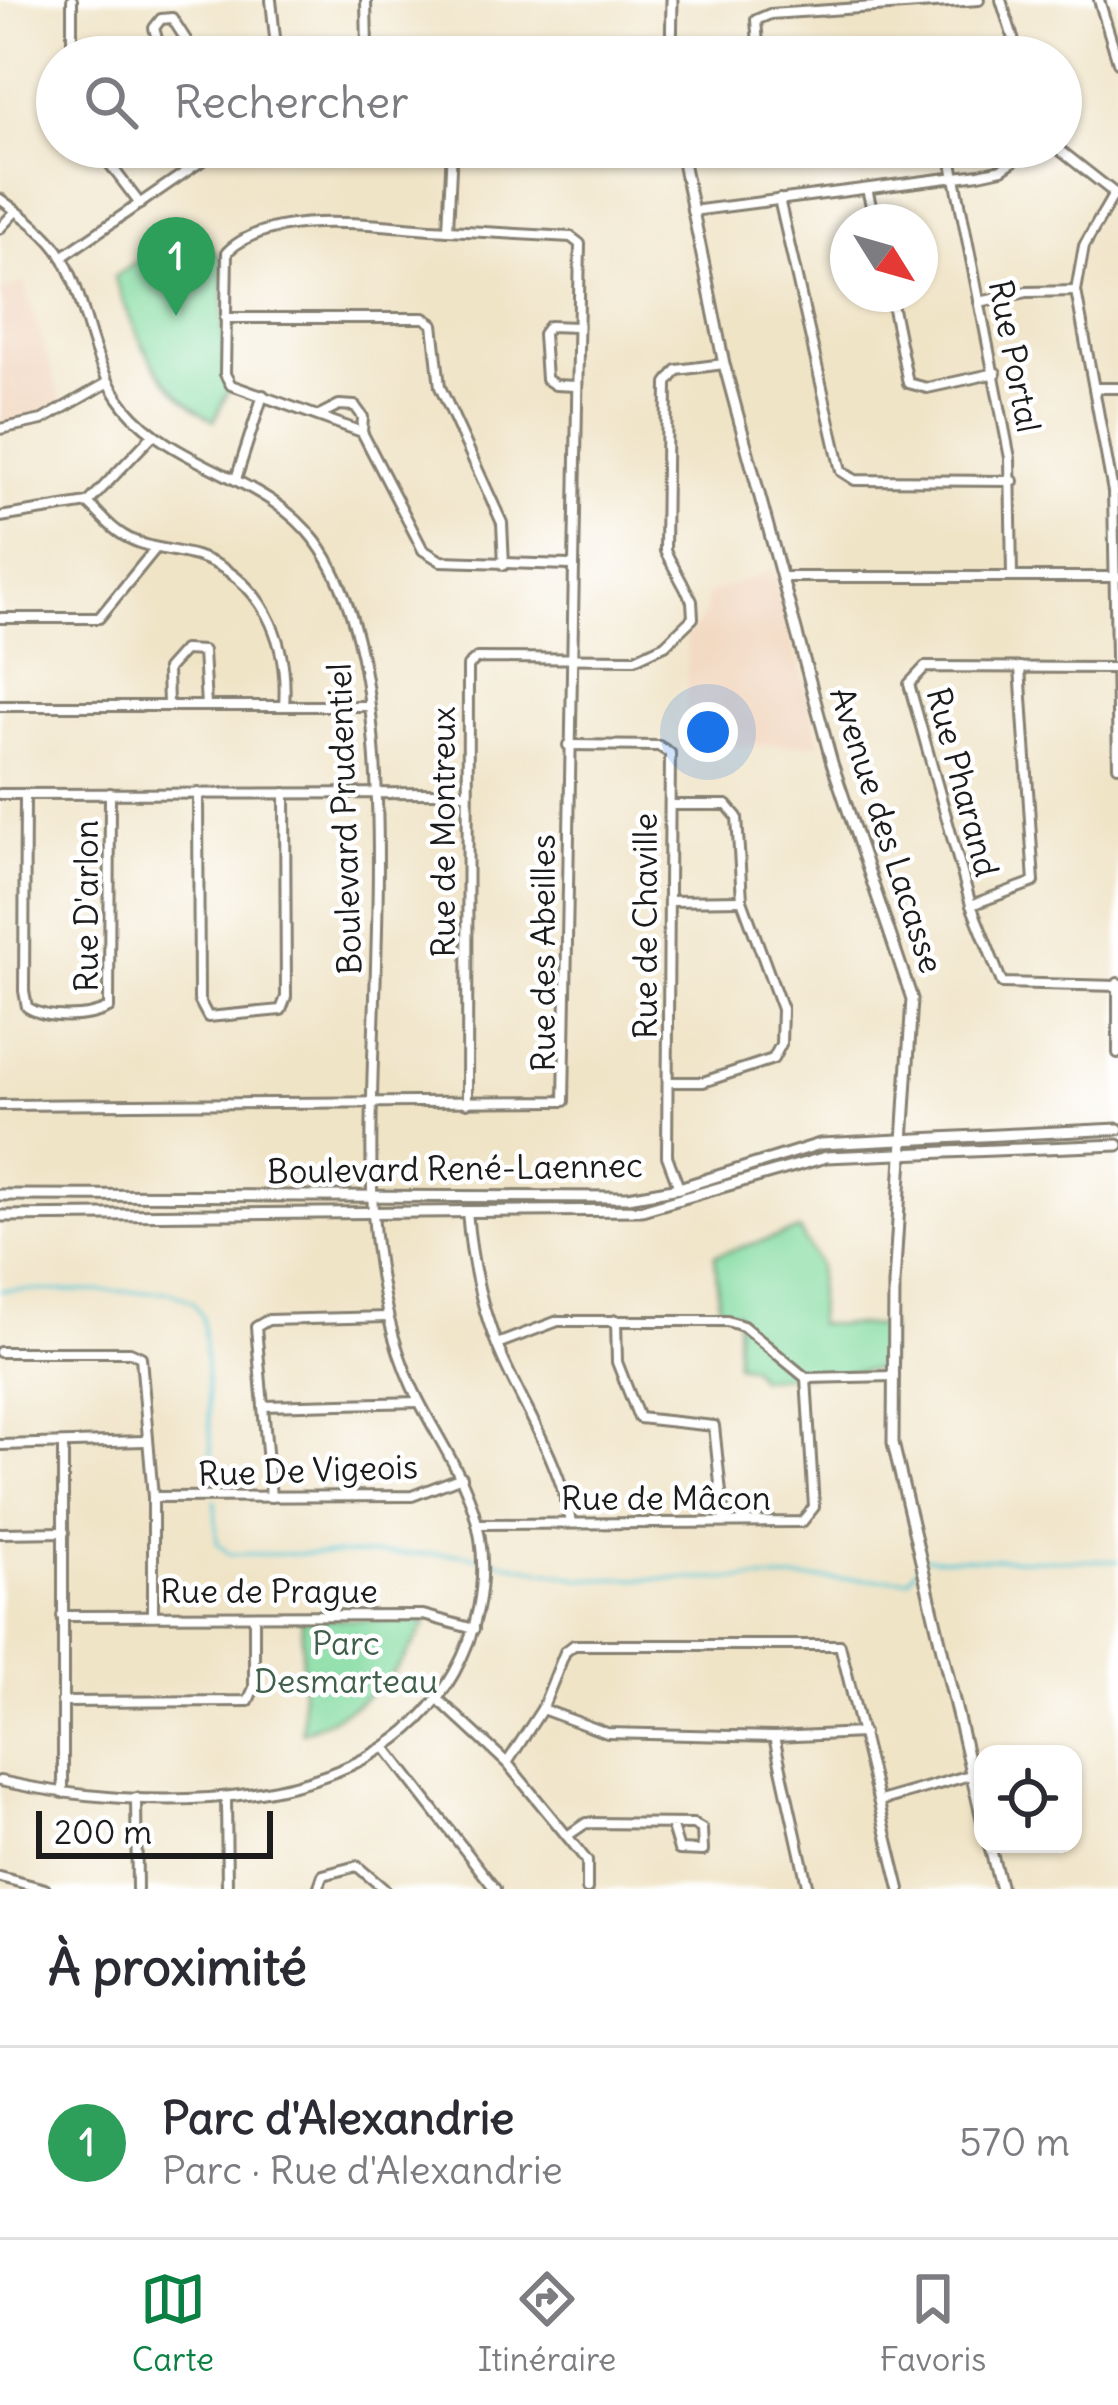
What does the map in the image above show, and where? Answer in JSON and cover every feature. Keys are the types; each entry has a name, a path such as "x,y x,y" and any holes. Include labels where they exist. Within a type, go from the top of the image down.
{"street":[{"path":"72,0 72,36"},
{"path":"271,0 275,36"},
{"path":"366,0 367,36"},
{"path":"671,36 672,0"},
{"path":"757,36 755,20 770,14 979,0"},
{"path":"1001,0 1012,36"},
{"path":"1099,0 1118,62"},
{"path":"156,36 154,28 161,19 172,18 187,36"},
{"path":"113,168 140,204"},
{"path":"62,256 191,168"},
{"path":"362,431 323,413 231,385 226,374 227,252 251,232 280,224 448,230 451,168"},
{"name":"Avenue des Lacasse","path":"684,168 724,364 782,577 850,824 912,999 893,1443 974,1790"},
{"name":"Rue Portal","path":"953,168 996,373 1013,481 1012,576"},
{"path":"692,211 1003,168"},
{"path":"1082,168 1116,195 1084,246 1076,291 1115,481 1113,668 1118,766"},
{"path":"867,189 870,204"},
{"path":"778,199 841,471 855,480 1013,481"},
{"name":"Boulevard Prudentiel","path":"0,200 62,256 107,383 152,436 281,504 318,543 362,650 374,794 374,1211 388,1317 419,1402 462,1477 478,1524 483,1569 474,1629 438,1699"},
{"path":"0,228 16,211"},
{"name":"Rue des Abeilles","path":"0,1105 556,1105 567,1093 568,746 571,565 578,548 580,244 571,237 448,230"},
{"path":"979,302 1027,292 1076,291"},
{"path":"894,312 908,383 926,388 996,373"},
{"path":"225,318 424,318 434,324 440,387 502,523 504,565"},
{"path":"576,386 555,386 546,379 543,334 549,326 577,327"},
{"path":"570,658 650,655 693,618 692,601 664,551 667,383 677,370 724,364"},
{"path":"0,429 43,420 107,383"},
{"path":"1094,388 1118,388"},
{"path":"236,479 263,394"},
{"path":"323,413 338,405 356,406 363,417 362,431 423,550 441,562 571,565"},
{"path":"0,518 88,503 152,436"},
{"path":"88,503 122,535 223,568 254,594 276,627 286,679 284,706"},
{"path":"0,618 99,618 156,548"},
{"path":"782,577 1116,577"},
{"path":"167,706 167,669 184,650 203,651 206,706"},
{"name":"Rue de Montreux","path":"467,1104 467,666 477,658 570,658"},
{"name":"Rue Pharand","path":"1113,668 925,668 909,684 971,905 1002,983 1118,983"},
{"path":"971,905 1034,882 1020,668"},
{"path":"0,706 368,706"},
{"name":"Rue de Chaville","path":"568,746 659,746 670,753 668,1156 683,1201"},
{"name":"Rue D'arlon","path":"25,795 24,991 27,1007 39,1016 97,1014 109,1008 110,793"},
{"path":"198,793 199,1000 208,1017 269,1015 281,1010 286,997 285,793"},
{"path":"0,794 466,793"},
{"path":"668,1082 703,1082 773,1059 778,1052 782,1009 742,900 737,818 727,805 670,805"},
{"path":"669,901 742,900"},
{"path":"1118,983 1118,1053"},
{"path":"1116,1145 1118,1130"},
{"name":"Boulevard René-Laennec","path":"0,1196 628,1197 679,1188 820,1144 1118,1130"},
{"name":"Boulevard René-Laennec","path":"0,1216 642,1210 826,1157 1116,1145"},
{"path":"467,1211 475,1273 497,1344 551,1449 571,1522"},
{"path":"271,1497 256,1328 268,1320 388,1317"},
{"path":"616,1320 616,1362 639,1418 714,1426 724,1522"},
{"path":"497,1344 558,1321 736,1322 806,1378 894,1376"},
{"path":"0,1352 130,1352 141,1357 153,1497 153,1616"},
{"name":"Rue de Mâcon","path":"478,1524 812,1517 806,1378"},
{"path":"263,1406 419,1402"},
{"path":"0,1444 145,1442"},
{"path":"62,1792 63,1445"},
{"name":"Rue De Vigeois","path":"153,1497 412,1496 462,1477"},
{"path":"0,1533 64,1532"},
{"name":"Rue de Prague","path":"62,1616 423,1616 474,1629"},
{"path":"62,1702 248,1701 254,1688 254,1616"},
{"path":"507,1762 542,1708 565,1652 574,1645 840,1645 900,1889"},
{"path":"0,1781 136,1798 226,1797 302,1783 385,1747 438,1699 507,1762 567,1835 587,1861 587,1889"},
{"path":"542,1708 607,1733 774,1737 863,1733"},
{"path":"774,1737 808,1889"},
{"path":"385,1747 495,1889"},
{"path":"880,1801 970,1775"},
{"path":"226,1797 227,1889"},
{"path":"136,1798 137,1889"},
{"path":"567,1835 586,1823 671,1824 699,1826 703,1851 679,1850 671,1824"},
{"path":"991,1853 1001,1889"},
{"path":"318,1889 323,1875 362,1866 384,1889"},
{"path":"0,1876 45,1889"}],"shaded area":[{"path":"24,282 61,400 38,415 0,424 0,292"},
{"path":"773,569 820,744 687,747 686,636 705,615 706,595"}],"green space":[{"path":"192,225 223,261 224,373 230,387 214,421 177,392 150,359 114,277"},
{"path":"799,1230 819,1265 817,1324 889,1326 886,1369 759,1378 751,1367 736,1364 737,1312 719,1310 715,1255"},
{"name":"Parc Desmarteau","path":"302,1618 426,1622 403,1660 375,1690 302,1732"}],"waterway":[{"path":"0,1290 171,1292 193,1302 203,1318 214,1492"},
{"path":"215,1501 217,1542 229,1554 462,1554 582,1579 909,1579 919,1564"},
{"path":"926,1558 1118,1561"}],"place":[{"name":"Parc d'Alexandrie","path":"176,316"}]}
